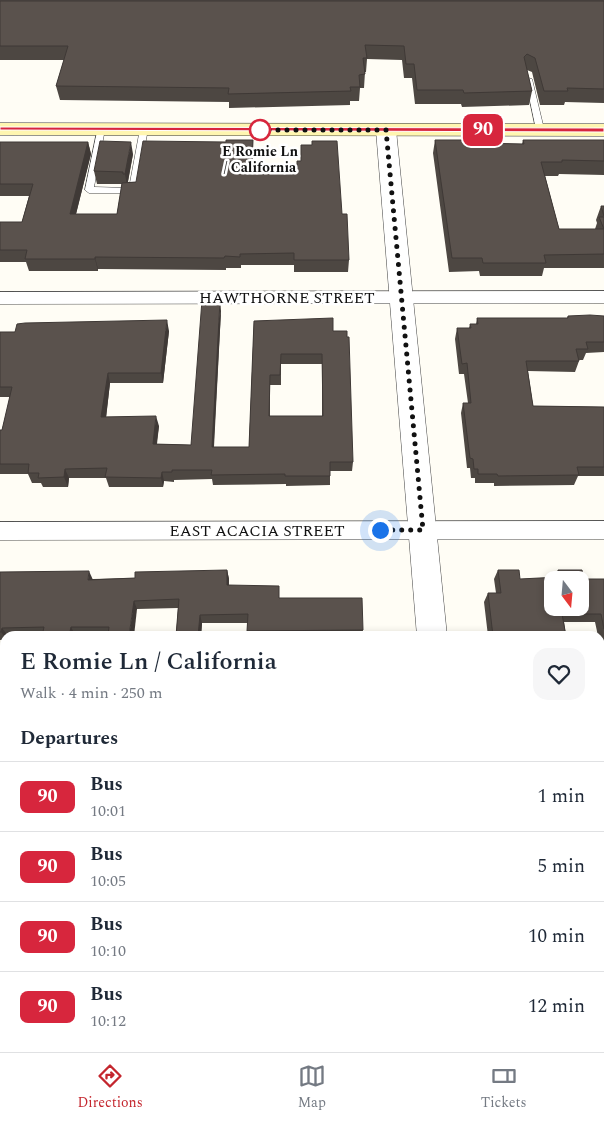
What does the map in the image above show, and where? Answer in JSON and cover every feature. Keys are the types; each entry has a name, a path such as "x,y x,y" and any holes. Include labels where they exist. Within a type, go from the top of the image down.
{"main road":[{"path":"0,129 604,130"}],"street":[{"path":"386,130 432,631"},
{"name":"HAWTHORNE STREET","path":"0,298 604,297"},
{"name":"EAST ACACIA STREET","path":"0,531 604,530"}],"lane":[{"path":"526,72 540,129"},
{"path":"101,129 88,190 132,191 144,129"}],"building":[{"path":"0,1 604,1 604,89 567,88 568,91 544,91 535,58 527,54 524,57 532,91 464,93 463,90 417,90 414,64 406,64 404,46 365,45 367,58 363,58 365,74 359,75 360,87 350,87 351,91 228,94 229,88 56,86 68,46 0,46"},
{"path":"226,140 253,140 252,165 297,165 297,161 301,161 301,145 312,145 312,141 337,141 342,214 347,214 349,260 294,260 294,253 240,254 240,257 225,256 224,258 95,257 95,259 25,259 27,250 0,250 0,222 22,222 33,184 0,184 0,142 88,142 70,214 117,214 122,183 136,182 143,141 226,142"},
{"path":"435,140 475,140 476,143 524,144 523,140 604,140 604,161 562,160 562,162 541,162 559,229 604,229 604,254 544,255 546,263 483,263 482,258 452,258"},
{"path":"100,141 131,142 125,174 123,172 94,171"},
{"path":"599,217 604,217 604,229"},
{"path":"202,300 220,301 212,447 249,447 254,321 333,318 333,331 347,331 347,337 349,337 353,462 330,462 330,476 285,476 285,474 211,475 212,470 172,470 172,472 162,472 161,478 105,477 107,468 65,469 64,477 38,478 39,473 28,473 29,464 0,464 0,430 2,430 12,387 0,387 0,332 15,332 17,324 25,323 167,320 161,373 108,373 101,417 156,416 153,444 191,445","holes":["281,354 322,354 323,416 269,416 270,375 280,375"]},
{"path":"568,316 604,316 604,342 586,342 588,349 576,349 579,361 526,361 533,406 604,407 604,467 577,467 579,475 498,476 497,474 478,474 478,469 474,469 473,459 470,458 463,403 471,403 467,363 462,364 457,328 471,328 470,324 478,324 477,318 568,318"},
{"path":"227,570 227,585 279,586 279,598 362,598 363,630 247,631 248,614 200,615 198,631 176,631 179,599 134,601 130,631 109,631 109,627 71,627 70,631 43,631 44,627 2,628 0,631 0,572 89,571 88,580 135,578 135,572"},
{"path":"498,570 519,570 520,579 544,578 544,616 562,616 565,631 492,631 488,593 501,593"},
{"path":"558,570 582,570 582,571"},
{"path":"589,579 604,579 604,629 601,614 589,614"}],"bus line":[{"name":"90","path":"0,129 604,130"}],"place":[{"name":"E Romie Ln / California","path":"260,130"}],"route":[{"path":"260,130 386,130 423,530 380,530"}]}
